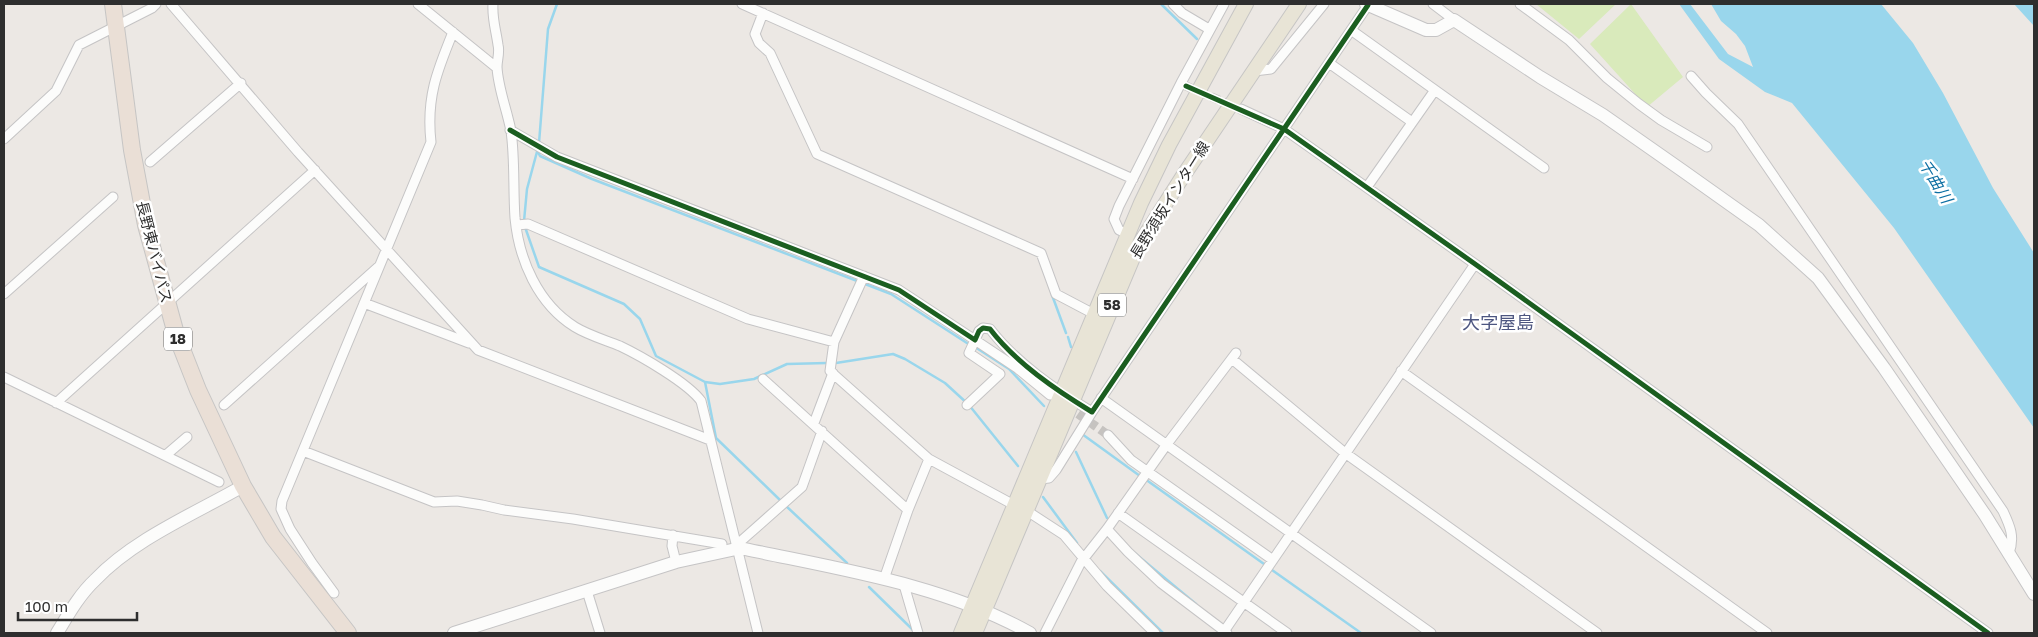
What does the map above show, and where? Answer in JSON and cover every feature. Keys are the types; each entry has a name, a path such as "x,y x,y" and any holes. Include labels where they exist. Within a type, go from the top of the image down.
{"highway":[{"name":"長野東バイパス","path":"113,4 132,150 146,225 176,334 198,390 243,486 273,537 348,633"}],"main road":[{"name":"長野須坂インター線","path":"961,633 978,609 1020,508 1061,396 1128,234 1169,145 1246,4"},
{"name":"長野須坂インター線","path":"1020,508 1040,479 1061,396 1138,248 1182,176 1299,4"},
{"name":"長野須坂インター線","path":"975,633 978,609"}],"street":[{"path":"4,139 56,91 79,45 152,8 156,4"},
{"path":"172,4 315,170 478,350 710,440"},
{"path":"418,4 497,68"},
{"path":"493,4 493,24 499,47 497,68 510,130 522,224 521,250 532,280 544,300 556,313 575,328 623,348 665,373 696,394 702,401 710,440 739,545 758,633"},
{"path":"742,4 1132,179"},
{"path":"1173,4 1182,13 1209,29"},
{"path":"1128,234 1119,230 1114,218 1209,29 1224,4"},
{"path":"1254,71 1271,70 1324,4"},
{"path":"1040,479 1049,478 1367,4 1426,30 1436,30 1454,20"},
{"path":"1433,4 1540,77 1603,115 1706,187 1759,225 1818,278 1884,368 2009,553 2034,594"},
{"path":"1520,4 1568,40 1607,78 1639,104 1661,120 1707,147"},
{"path":"763,13 754,34 759,43 770,53 817,154 1041,253 1056,294 1094,314"},
{"path":"1351,30 1544,168"},
{"path":"334,594 290,529 281,508 282,501 431,142 429,126 433,84 453,32"},
{"path":"1329,63 1412,122"},
{"path":"1691,76 1738,124 2003,511 2011,528 2012,544 2009,553"},
{"path":"150,162 241,83"},
{"path":"1367,187 1435,90"},
{"path":"1241,109 1284,129 1367,187 1988,633"},
{"path":"510,130 565,160 861,281 899,290 973,344 1092,412"},
{"path":"56,403 315,170"},
{"path":"4,294 113,197"},
{"path":"522,224 748,319 834,342"},
{"path":"1107,529 1161,583 1225,633 1345,453 1475,264"},
{"path":"224,405 380,266"},
{"path":"861,281 834,342 830,371 929,459 1020,508 1064,535 1107,586 1155,633"},
{"path":"364,303 473,344"},
{"path":"968,404 1000,374 969,354 979,331 983,328 990,330 1003,346 1061,396"},
{"path":"1044,633 1084,558 1234,356 1345,453 1597,633"},
{"path":"1401,371 1767,633"},
{"path":"814,423 833,373"},
{"path":"4,378 219,482"},
{"path":"764,379 908,510"},
{"path":"1101,398 1431,633"},
{"path":"454,633 676,562 739,545 802,487 822,431"},
{"path":"1108,435 1145,476 1273,560"},
{"path":"166,455 187,437"},
{"path":"303,451 434,502 457,501 722,544"},
{"path":"884,579 908,510 929,459"},
{"path":"57,633 94,580 119,558 146,539 243,486"},
{"path":"1118,513 1286,633"},
{"path":"673,535 672,546 676,562"},
{"path":"739,545 745,549 904,584 1000,616 1030,633"},
{"path":"904,584 918,633"},
{"path":"586,591 600,633"}],"green space":[{"path":"1536,4 1616,4 1579,39"},
{"path":"1631,4 1683,77 1647,107 1590,44"}],"water":[{"name":"千曲川","path":"1679,4 1690,4 1728,54 1753,67 1745,46 1736,34 1721,21 1711,4 1881,4 1913,43 1943,93 1993,188 2034,253 2034,428 1894,228 1792,103 1765,92 1719,59"},
{"path":"2014,4 2034,4 2034,26"}],"waterway":[{"path":"539,143 548,29 557,4"},
{"path":"1161,4 1197,39"},
{"path":"524,221 527,189 538,148"},
{"path":"538,152 540,156 592,179 891,294 970,345"},
{"path":"525,227 539,267 624,304 640,319 656,356 705,382 716,438 781,501"},
{"path":"1052,295 1066,333"},
{"path":"1068,337 1071,347"},
{"path":"975,347 1009,369 1044,406"},
{"path":"836,363 893,354 905,359 945,383 969,405 1018,466"},
{"path":"705,382 720,384 754,379 787,364 827,363"},
{"path":"1082,434 1140,476"},
{"path":"1076,452 1107,518"},
{"path":"1145,479 1264,564"},
{"path":"1043,497 1077,543"},
{"path":"786,506 847,563"},
{"path":"1131,550 1196,604"},
{"path":"1272,570 1361,633"},
{"path":"1100,571 1163,633"},
{"path":"869,587 913,630"}],"tunnel":[{"path":"1186,86 1233,106"},
{"path":"1067,406 1108,435"}],"cycle path":[{"path":"510,130 557,157 899,290 975,340 979,331 983,328 990,329 1024,364 1065,395 1092,412 1368,5"},
{"path":"1186,86 1284,129 1988,633"}],"district":[{"name":"大字屋島","path":"1498,323"}]}
